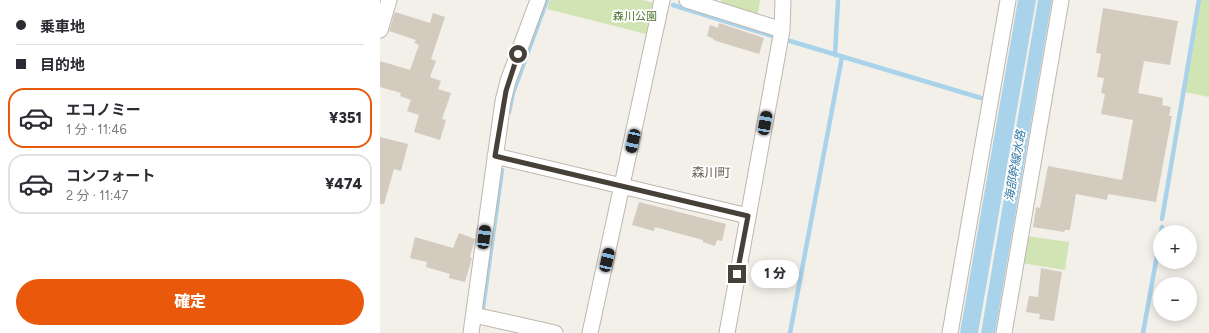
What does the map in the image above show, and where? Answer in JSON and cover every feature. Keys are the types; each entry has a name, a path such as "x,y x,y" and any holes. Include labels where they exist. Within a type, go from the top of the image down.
{"street":[{"path":"380,30 389,0"},
{"path":"471,333 495,156 508,81 538,0"},
{"path":"590,333 623,187 662,0"},
{"path":"687,0 782,30"},
{"path":"727,333 782,30 783,0"},
{"path":"950,333 1008,0"},
{"path":"1004,333 1061,0"},
{"path":"495,156 748,216"},
{"path":"474,315 555,333"}],"green space":[{"name":"森川公園","path":"550,0 643,0 653,3 646,34 547,9"},
{"path":"721,0 760,0 757,18 720,6"},
{"path":"1201,0 1209,0 1209,97 1185,92"},
{"path":"1026,236 1069,242 1065,270 1021,263"}],"water":[{"path":"1018,0 1036,0 978,333 960,333"},
{"name":"海部幹線水路","path":"1038,0 1052,0 995,333 981,333"}],"building":[{"path":"1103,8 1178,21 1170,65 1144,61 1138,93 1163,98 1162,105 1171,107 1169,116 1172,116 1156,202 1108,194 1107,200 1076,194 1070,230 1065,230 1064,232 1033,227 1036,207 1040,208 1048,166 1122,180 1133,120 1101,114 1105,94 1101,93 1104,78 1097,77 1101,54 1096,53"},
{"path":"395,12 430,23 433,13 445,17 431,59 436,61 430,77 441,81 438,89 451,93 442,119 446,120 440,140 414,132 419,115 407,111 411,100 400,96 401,93 380,87 380,61 410,70 419,45 414,43 416,40 389,31"},
{"path":"719,23 764,38 759,54 713,40 714,39 707,36 710,25 718,28"},
{"path":"380,137 408,144 401,171 394,169 384,204 380,204"},
{"path":"639,202 726,224 722,241 717,240 715,246 703,242 703,240 655,227 654,231 632,225"},
{"path":"459,233 475,239 470,257 472,258 465,282 449,278 450,274 426,267 427,262 410,258 415,237 453,248"},
{"path":"1041,268 1062,272 1054,321 1039,319 1040,314 1026,312 1029,296 1038,297"}],"waterway":[{"path":"509,112 513,93 547,0"},
{"path":"835,55 838,0"},
{"path":"1162,219 1199,0"},
{"path":"673,5 776,37"},
{"path":"790,41 981,98"},
{"path":"790,333 842,57"},
{"path":"483,308 502,170"},
{"path":"1143,333 1155,269"}],"district":[{"name":"森川町","path":"711,172"}],"route":[{"path":"518,54 508,81 495,156 748,216 737,274"}]}
